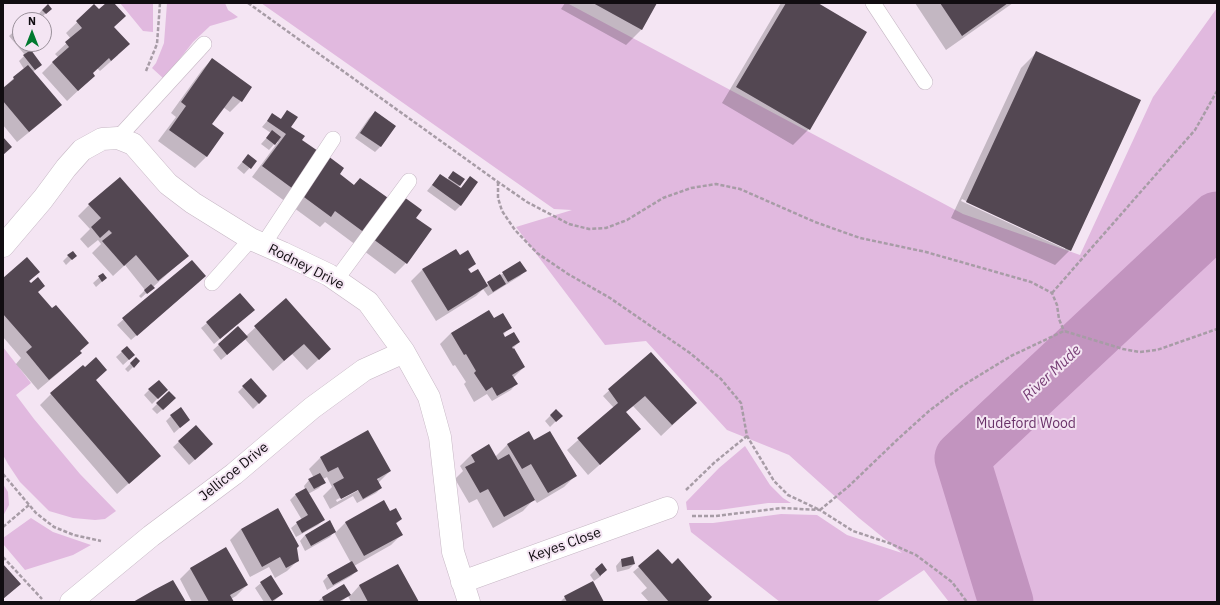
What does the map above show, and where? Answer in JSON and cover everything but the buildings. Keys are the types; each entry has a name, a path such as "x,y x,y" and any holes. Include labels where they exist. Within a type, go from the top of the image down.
{"street":[{"name":"Rodney Drive","path":"118,138 133,144 168,184 193,204 257,242 329,275 368,302 404,352 429,397 440,437 453,552 466,592"},
{"path":"3,246 82,150 102,139 118,138"},
{"name":"Jellicoe Drive","path":"71,602 151,536 234,474 312,408 364,370 404,352"},
{"name":"Keyes Close","path":"466,592 667,508"}],"lane":[{"path":"873,3 925,82"},
{"path":"118,138 204,44"},
{"path":"212,283 257,242 333,139"},
{"path":"336,280 409,181"}],"path":[{"path":"143,78 157,44 160,3"},
{"path":"248,3 527,202 569,224 589,229 606,228 627,220 663,198 691,188 716,184 740,189 815,222 860,238 926,252 1031,282 1052,293 1057,305 1059,320 1064,331"},
{"path":"1052,293 1196,130 1217,91"},
{"path":"498,182 498,198 502,211 515,230 537,253 568,274 610,298 690,353 721,379 741,402 747,436 774,481 788,495 820,510 853,531 889,543 916,555 952,582 967,602"},
{"path":"747,436 715,462 667,508 688,516 716,516 782,508 820,510 849,486 929,411 962,386 1011,356 1064,331 1101,343 1139,352 1157,350 1217,329"},
{"path":"3,474 36,513 54,527 74,535 108,542"},
{"path":"3,527 29,505"},
{"path":"3,557 42,599"}],"green space":[{"path":"120,3 153,3 153,32 143,31"},
{"path":"167,3 225,3 228,10 238,17 210,26 193,42 164,79 152,68 156,63 164,43"},
{"name":"Mudeford Wood","path":"261,3 567,3 963,214 1080,255 1153,97 1217,8 1217,600 1215,602 949,602 924,570 876,602 780,602 691,532 689,523 713,523 781,514 817,515 847,535 902,553 859,518 789,455 727,430 646,341 605,345 516,227 572,210 554,209"},
{"path":"3,347 31,383 16,395 80,474 116,511 105,519 95,520 73,518 49,511 20,482 8,464 3,455"},
{"path":"745,446 770,485 783,498 791,503 768,503 719,510 687,510 686,502 719,468"},
{"path":"3,484 8,492 9,505 3,516"},
{"path":"31,518 53,532 91,545 73,555 25,570 3,544 3,538"}],"waterway":[{"name":"River Mude","path":"1006,602 962,458 1217,219"}]}
